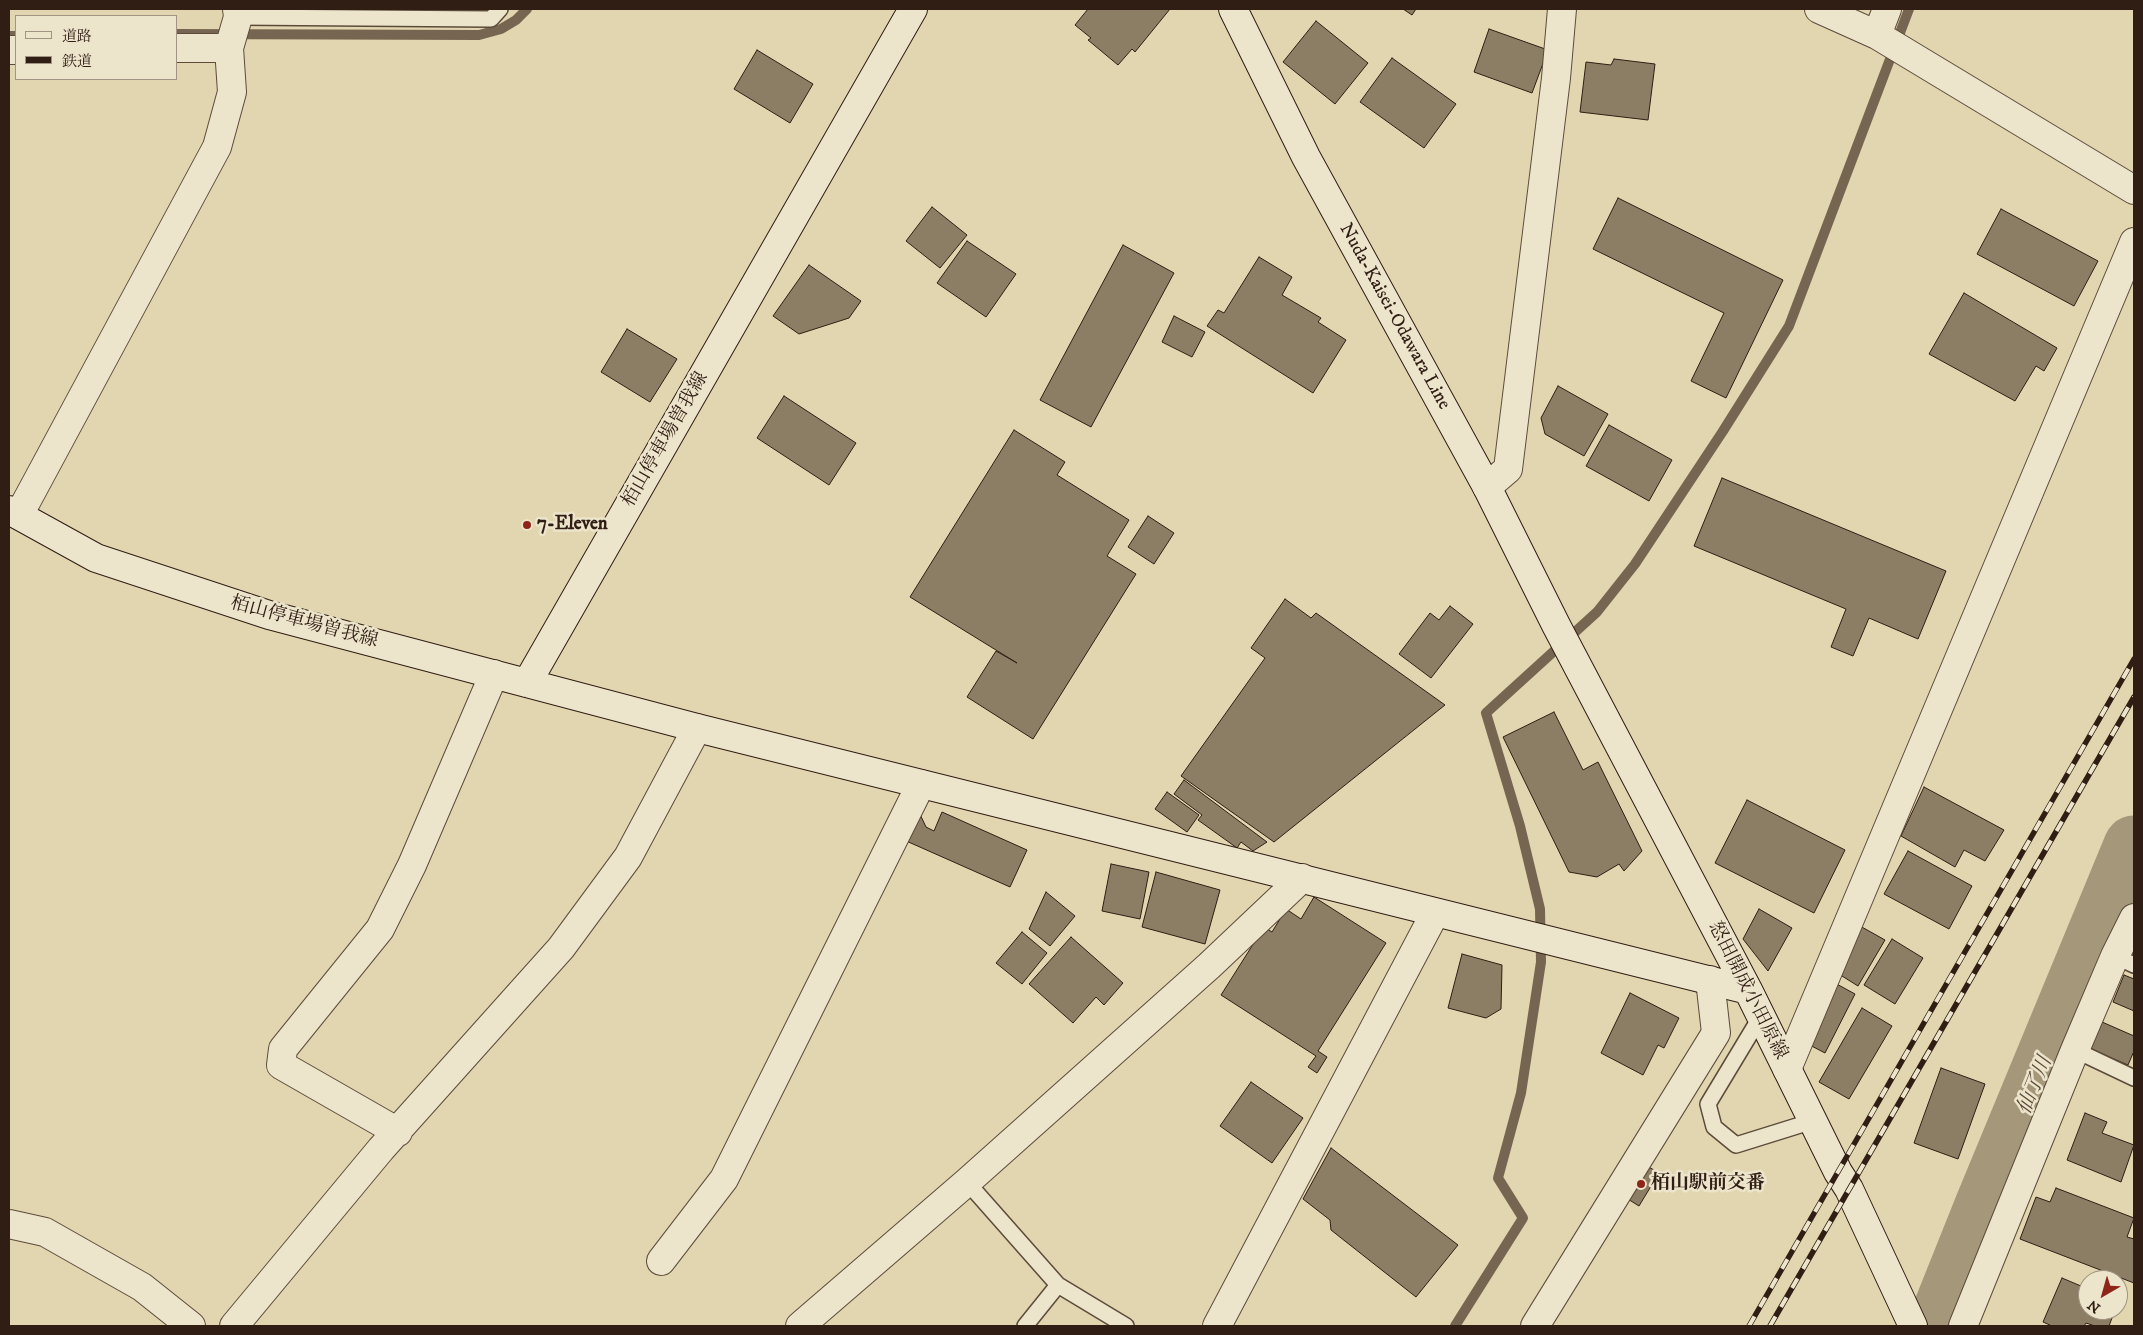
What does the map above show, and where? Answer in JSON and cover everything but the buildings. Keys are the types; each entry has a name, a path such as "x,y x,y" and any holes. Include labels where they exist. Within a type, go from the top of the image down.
{"street":[{"name":"栢山停車場曽我線","path":"14,513 96,558 157,580 269,615 527,682 913,9"},
{"name":"Nuda-Kaisei-Odawara Line","path":"1232,9 1306,157 1487,487 1556,625"},
{"path":"1487,487 1508,469 1555,88 1562,9"},
{"path":"1820,9 1877,35 2134,190"},
{"path":"1877,35 1887,9"},
{"path":"14,513 217,147 232,92 229,48 237,13"},
{"path":"178,48 229,48"},
{"path":"1788,1069 2134,242"},
{"name":"怒田開成小田原線","path":"1556,625 1748,990 1838,1172 1849,1188 1912,1324"},
{"path":"398,1132 281,1065 283,1049 380,929 412,865 494,674"},
{"path":"527,682 697,728 1748,990"},
{"path":"234,1326 398,1132 561,948 628,857 697,728"},
{"path":"661,1261 724,1179 921,784"},
{"path":"800,1326 967,1182 1209,966 1302,878"},
{"path":"1217,1326 1435,913"},
{"path":"1963,1326 2075,1050 2125,960 2134,918"},
{"path":"1535,1326 1716,1033 1710,980"},
{"path":"9,1224 46,1232 142,1287 191,1326"}],"lane":[{"path":"237,13 491,19 500,9"},
{"path":"1761,1016 1708,1104 1714,1127 1736,1145 1813,1121"},
{"path":"2075,1050 2134,1078"},
{"path":"967,1182 1058,1285 1126,1326"},
{"path":"1025,1326 1058,1285"}],"waterway":[{"path":"178,34 479,35 501,29 516,20 527,9"},
{"path":"1455,1326 1523,1218 1498,1178 1521,1093 1541,962 1540,909 1520,826 1486,713 1597,612 1635,564 1723,431 1789,326 1909,9"},
{"path":"9,36 15,36"},
{"name":"仙了川","path":"1937,1326 2134,846"}],"railway":[{"path":"1749,1326 2134,659"},
{"path":"1770,1326 2134,697"}],"place":[{"name":"7-Eleven","path":"527,525"},
{"name":"栢山駅前交番","path":"1641,1184"}]}
